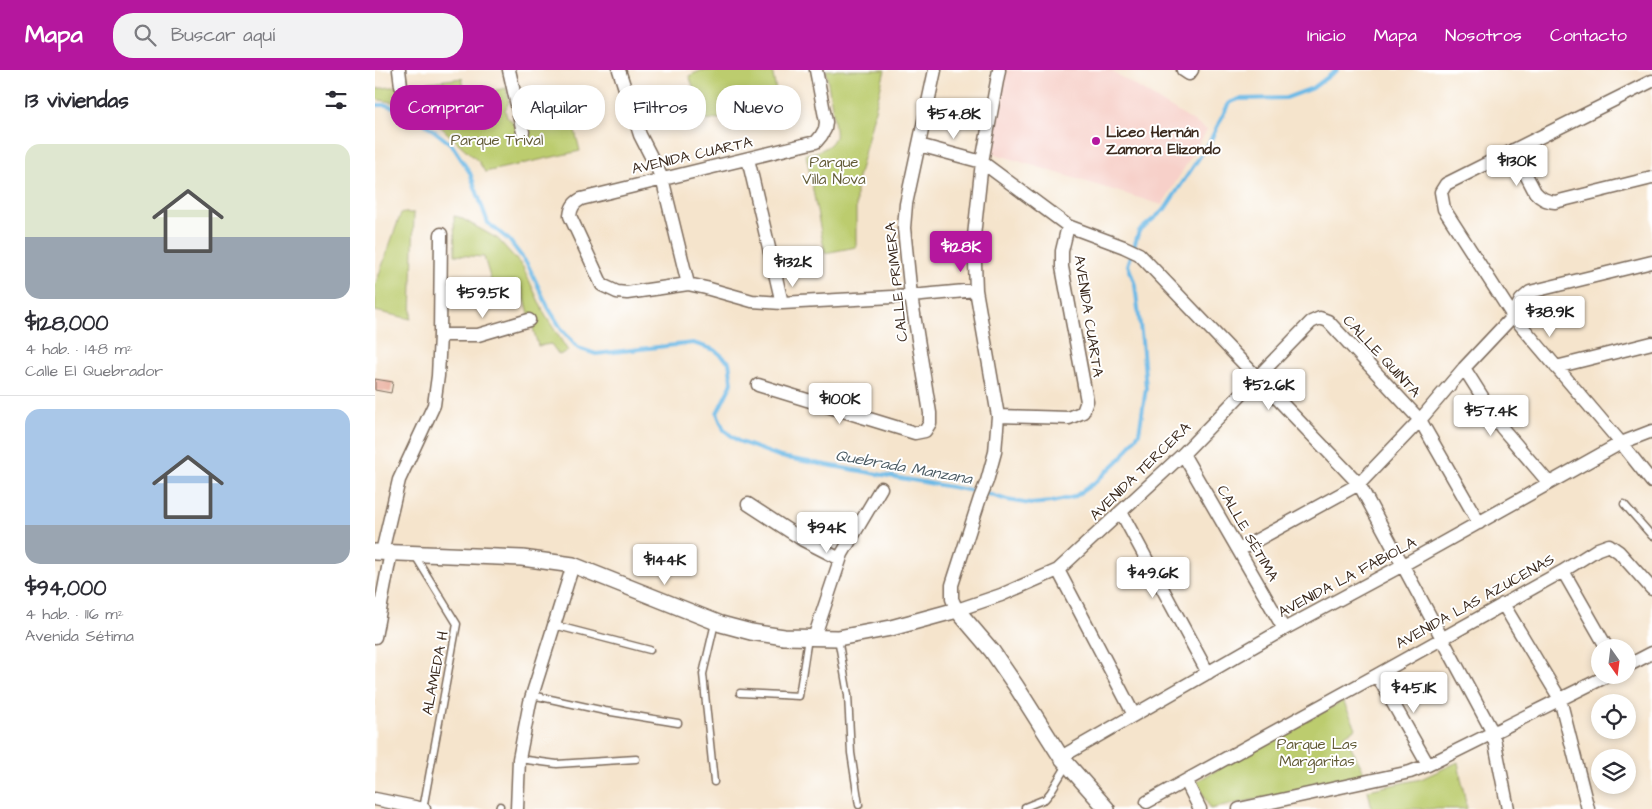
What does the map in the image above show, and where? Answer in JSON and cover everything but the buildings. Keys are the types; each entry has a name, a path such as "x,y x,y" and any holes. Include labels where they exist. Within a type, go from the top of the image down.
{"street":[{"path":"399,70 401,85"},
{"path":"509,70 523,132"},
{"path":"619,70 640,135 662,178 688,284 752,301 782,303 911,296 976,290"},
{"name":"AVENIDA CUARTA","path":"688,284 627,293 617,292 602,285 574,226 570,216 571,208 574,203 581,199 815,142 825,129 826,122 816,70"},
{"name":"CALLE PRIMERA","path":"758,385 901,429 915,432 925,431 930,423 911,296 904,228 906,204 935,70"},
{"path":"999,70 982,162 974,236 976,290 998,416 995,452 952,585 951,599 957,610 992,651 1064,761 1107,809"},
{"path":"1183,70 1189,74 1192,70"},
{"path":"1652,81 1446,184 1441,192 1444,209 1513,316 1652,482"},
{"path":"919,145 982,162 1068,226 1139,254 1359,484 1493,733 1509,809"},
{"path":"1513,150 1535,192 1546,201 1555,202 1652,178"},
{"path":"748,159 782,303"},
{"name":"AVENIDA CUARTA","path":"998,416 1069,418 1083,412 1087,401 1062,267 1062,252 1068,226"},
{"path":"375,638 383,552 399,480 434,405 441,335 441,234"},
{"path":"1239,550 1359,484 1420,420 1464,368 1513,316 1521,300 1530,292 1652,262"},
{"name":"AVENIDA TERCERA","path":"957,610 1001,595 1058,570 1183,454 1311,322 1320,318"},
{"name":"CALLE QUINTA","path":"1320,318 1328,321 1420,420 1479,523"},
{"path":"441,335 478,335 529,320"},
{"path":"1556,367 1652,343"},
{"path":"1464,368 1502,428 1549,482"},
{"name":"AVENIDA LA FABIOLA","path":"1064,761 1134,715 1284,629 1621,443 1652,431"},
{"name":"CALLE SÉTIMA","path":"1183,454 1284,629"},
{"path":"811,638 840,559 881,488"},
{"path":"748,504 803,540 840,559"},
{"path":"1121,512 1209,673"},
{"name":"AVENIDA LAS AZUCENAS","path":"1147,802 1563,571 1598,549 1609,545 1619,552 1652,589"},
{"path":"383,552 522,558 573,565 715,622 751,632 784,637 838,638 891,628 957,610"},
{"path":"517,809 519,759 532,695 573,565"},
{"path":"1058,570 1134,715"},
{"path":"1563,571 1602,639"},
{"path":"1503,604 1560,699 1588,809"},
{"path":"1636,661 1652,653"},
{"path":"1377,675 1427,765"},
{"path":"1239,809 1409,772 1427,765 1591,684"},
{"path":"1186,781 1200,809"},
{"path":"375,798 423,809"}],"lane":[{"path":"1624,504 1652,536"},
{"name":"ALAMEDA H","path":"414,553 457,624 423,809"},
{"path":"713,782 703,674 715,622"},
{"path":"554,626 650,650"},
{"path":"740,693 799,696 811,638"},
{"path":"838,638 848,695 851,753 859,805"},
{"path":"532,695 678,724"},
{"path":"519,759 557,764 636,759"},
{"path":"1025,809 1045,799 1050,793 1064,761"}],"shaded area":[{"name":"Liceo Hernán Zamora Elizondo","path":"1006,70 1110,70 1207,130 1162,205 989,152"}],"green space":[{"path":"702,70 772,70 775,85 716,85 716,119 707,121 706,85 693,85 689,76"},
{"name":"Parque Villa Nova","path":"826,70 885,70 856,186 856,247 825,253 806,154 827,147 835,137"},
{"name":"Parque Trival","path":"462,78 463,85 407,85"},
{"name":"Parque Trival","path":"390,87 390,102 375,99 375,89"},
{"name":"Parque Trival","path":"506,88 509,102 505,110 507,117 512,121 512,130 517,130 519,137 530,135 529,130 575,130 580,151 485,172 479,162 444,130 502,130 502,89"},
{"path":"401,213 414,213 411,319 375,311 375,286"},
{"path":"454,216 498,239 523,267 545,315 568,351 559,355 551,344 538,346 522,288 495,294 484,257 455,255"},
{"name":"Parque Las Margaritas","path":"1343,701 1356,728 1345,735 1366,776 1210,809 1197,781"},
{"path":"1458,762 1467,809 1372,809 1368,790 1421,779"}],"waterway":[{"name":"Quebrada Manzana","path":"375,105 386,105 410,112 452,145 470,173 488,223 509,240 528,265 548,307 562,330 578,348 596,354 693,343 715,350 729,362 732,383 717,413 724,430 738,441 781,457 985,493 1007,500 1030,504 1074,497 1097,481 1122,457 1139,433 1146,388 1135,285 1128,265 1139,231 1165,209 1209,143 1229,103 1239,99 1286,98 1313,88 1337,70"}],"place":[{"name":"Liceo Hernán Zamora Elizondo","path":"1096,141"}]}
